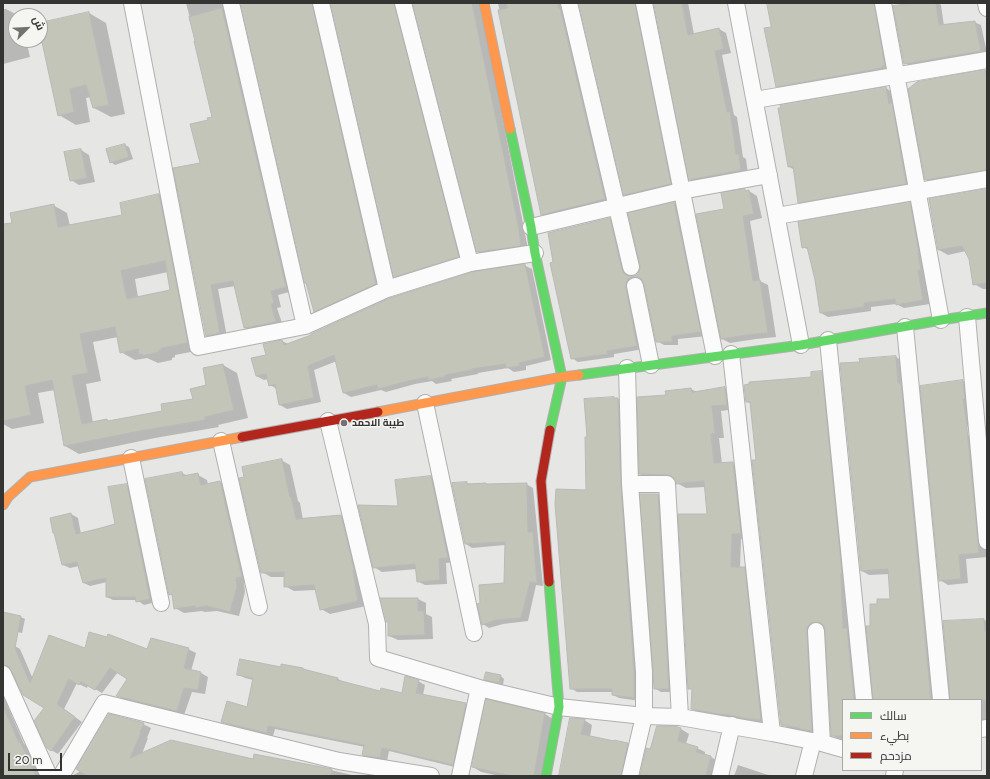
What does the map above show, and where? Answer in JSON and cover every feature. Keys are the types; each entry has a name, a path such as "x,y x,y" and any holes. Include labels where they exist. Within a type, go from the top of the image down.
{"main road":[{"path":"484,3 562,377 541,481 559,707 546,776"},
{"path":"6,501 30,476 562,377 801,345 987,313"},
{"path":"3,486 6,501"}],"street":[{"path":"132,3 198,347 305,326 387,289 470,263 535,253"},
{"path":"231,3 305,326"},
{"path":"321,3 387,289"},
{"path":"403,3 470,263"},
{"path":"568,3 631,267"},
{"path":"644,3 715,356"},
{"path":"736,3 801,345"},
{"path":"883,3 941,320"},
{"path":"986,3 987,8"},
{"path":"755,100 987,60"},
{"path":"531,227 681,191 769,175"},
{"path":"777,216 987,179"},
{"path":"635,286 651,365"},
{"path":"967,317 987,541"},
{"path":"905,327 941,699"},
{"path":"828,340 864,699"},
{"path":"731,354 772,733"},
{"path":"627,368 630,484 644,672 644,716 630,776"},
{"path":"425,403 474,633"},
{"path":"328,421 376,624 378,658 479,688 559,707 644,716 680,717 772,733 842,749"},
{"path":"221,441 259,607"},
{"path":"131,458 161,603"},
{"path":"630,484 667,484 680,717"},
{"path":"804,776 817,742 816,631"},
{"path":"3,674 49,776"},
{"path":"460,776 479,688"},
{"path":"61,776 104,703 339,761 432,776"},
{"path":"720,776 732,726"}],"building":[{"path":"241,3 312,3 376,284 314,312 305,283"},
{"path":"331,3 394,3 459,257 394,277"},
{"path":"413,3 472,3 519,229 521,246 477,252"},
{"path":"506,3 558,3 605,199 541,215 498,10 507,8"},
{"path":"579,3 635,3 671,184 624,195"},
{"path":"654,3 682,3 688,35 719,28 724,49 715,51 727,112 730,111 736,154 739,154 741,170 689,180"},
{"path":"767,3 874,3 885,66 882,66 882,68 776,87 764,28 771,27"},
{"path":"914,3 936,3 939,25 975,21 981,51 904,64 893,6"},
{"path":"222,8 286,287 271,291 274,303 271,304 276,322 244,328 233,281 211,285 220,333 206,336 173,168 200,163 190,124 208,120 207,118 212,117 189,17"},
{"path":"89,12 109,105 93,108 86,85 70,89 74,112 58,116 43,48 48,48 48,21"},
{"path":"985,70 987,77 987,170 925,180 908,89 917,82"},
{"path":"886,87 889,104 892,102 906,184 798,203 793,166 788,167 778,108 781,108 780,105"},
{"path":"125,144 129,157 110,163 106,149"},
{"path":"81,149 87,178 70,181 64,152"},
{"path":"745,189 745,191 749,190 754,214 743,216 753,281 760,280 768,333 721,339 696,214 724,209 721,193"},
{"path":"987,189 987,283 973,285 969,259 962,246 938,250 929,199"},
{"path":"159,194 188,343 161,348 162,350 159,350 159,352 143,356 142,354 139,355 138,349 120,353 115,327 80,334 88,373 72,376 82,424 107,419 108,421 162,411 161,404 193,399 190,389 206,385 203,368 223,364 234,410 205,417 205,420 64,446 52,380 25,386 31,415 3,421 3,224 12,223 10,213 54,204 58,227 122,215 120,203","holes":["165,261 170,290 127,299 121,271"]},
{"path":"674,202 701,332 672,336 672,342 656,342 644,284 642,279 634,277 628,279 626,288 637,346 607,351 608,354 571,359 550,263 553,262 548,233 610,218 622,270 628,276 634,276 638,274 640,265 628,213"},
{"path":"910,202 919,253 921,270 918,270 923,300 896,305 895,299 864,303 864,307 820,313 815,280 807,247 802,248 798,222"},
{"path":"525,264 545,357 519,363 520,366 506,368 505,364 472,369 445,375 445,377 428,380 428,377 378,389 377,385 343,393 334,355 308,366 314,398 279,405 275,384 269,386 266,374 256,376 251,358 266,355 263,344 282,340 284,345 311,335 390,298 472,272"},
{"path":"896,356 898,383 901,383 931,699 873,699 866,626 870,626 870,604 877,604 877,599 890,599 888,569 861,571 840,363 860,362 859,359"},
{"path":"822,371 842,573 843,628 847,628 854,699 842,699 842,736 831,736 825,630 821,623 816,622 811,623 807,627 812,731 781,725 752,460 756,460 750,402 746,402 744,385 749,384 749,382 811,377 811,372"},
{"path":"963,380 965,398 963,399 979,553 959,555 961,579 939,581 920,386"},
{"path":"725,387 727,405 712,406 715,433 711,434 714,463 733,462 741,534 732,534 731,567 745,567 761,720 691,709 692,689 688,689 678,514 707,514 704,481 676,484 675,479 671,476 639,474 637,397 666,395 665,391 691,388 692,392"},
{"path":"618,398 621,485 634,672 634,698 612,695 612,689 570,689 555,504 556,489 586,490 585,437 587,437 584,399"},
{"path":"282,459 296,519 341,515 354,569 358,601 320,610 314,585 284,587 284,572 261,573 239,478 244,477 242,467"},
{"path":"182,472 183,476 198,473 201,485 220,481 242,577 236,578 237,587 230,612 207,606 174,609 172,594 169,595 145,479"},
{"path":"431,476 448,558 439,559 440,580 417,582 415,564 373,568 358,505 398,506 395,480"},
{"path":"467,482 467,484 527,483 528,532 533,532 537,583 530,582 521,618 496,620 482,625 477,604 480,603 479,585 504,583 505,542 465,544 452,483"},
{"path":"127,484 150,599 136,602 135,597 106,597 106,578 83,583 77,562 62,565 50,518 71,513 76,534 115,524 108,487"},
{"path":"640,494 658,494 669,689 654,689"},
{"path":"380,598 418,598 418,611 424,611 425,635 388,636 388,622 386,622"},
{"path":"3,612 21,616 15,648 30,683 49,635 85,648 89,632 107,637 108,634 147,649 151,638 189,648 184,668 201,672 198,690 184,688 177,711 116,696 127,679 110,668 95,690 81,682 79,685 69,679 57,704 75,717 51,751 47,748 34,721 44,708 23,695 11,670 8,666 3,665"},
{"path":"984,619 985,631 987,631 987,700 950,699 943,621"},
{"path":"240,659 281,667 281,664 303,668 338,678 337,680 380,691 381,688 402,693 405,676 419,680 416,693 466,703 453,765 382,748 380,758 362,755 364,745 268,726 267,733 221,722 227,701 247,707 253,678 237,675"},
{"path":"486,672 501,675 499,683 484,680"},
{"path":"486,699 545,713 534,776 511,776 472,767"},
{"path":"3,706 19,743 20,741 36,776 3,776"},
{"path":"109,714 144,723 130,758 171,740 253,759 254,754 332,769 331,776 87,776 76,769"},
{"path":"570,718 585,719 581,734 628,743 621,776 559,776"},
{"path":"657,726 674,726 681,728 678,741 698,747 696,752 711,756 706,776 640,776 646,748 650,749"}],"traffic: fast":[{"path":"510,129 562,377 550,430"},
{"path":"579,375 801,345 987,313"},
{"path":"546,776 559,707 549,582"}],"traffic: slow":[{"path":"484,3 510,129"},
{"path":"378,412 579,375"},
{"path":"3,505 8,497 30,477 242,437"}],"traffic: jam":[{"path":"242,437 378,412"},
{"path":"549,582 541,481 550,430"}],"place":[{"name":"طيبة الاحمد","path":"344,423"}]}
